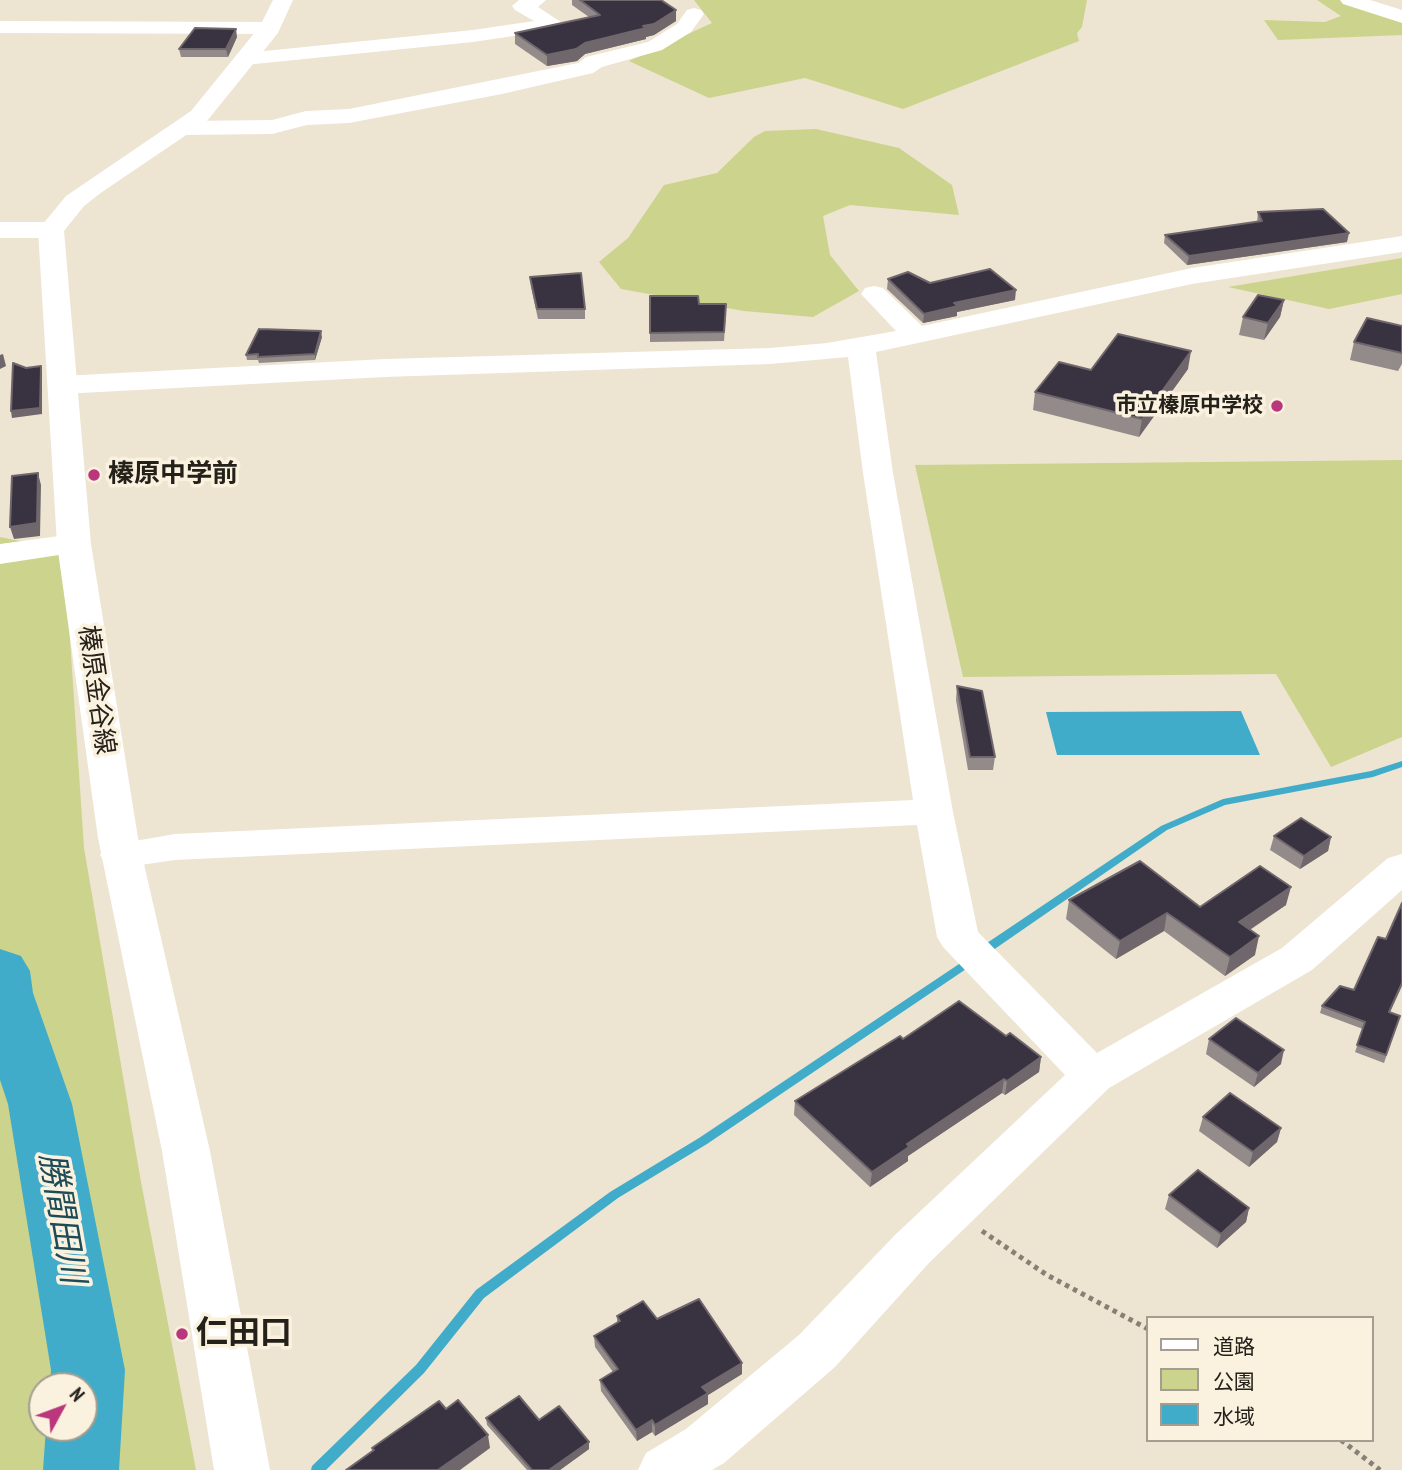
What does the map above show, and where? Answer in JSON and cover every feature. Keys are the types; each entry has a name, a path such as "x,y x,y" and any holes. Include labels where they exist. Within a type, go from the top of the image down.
{"main road":[{"path":"51,230 84,194 183,128 212,103 276,14"},
{"name":"榛原金谷線","path":"51,230 74,544 120,855 187,1150 242,1470"}],"street":[{"path":"536,0 522,6 554,24"},
{"path":"1350,0 1402,18"},
{"path":"0,27 276,14"},
{"path":"183,128 272,127 306,118 349,116 506,86 585,68 594,61 655,46 684,27 694,14"},
{"path":"245,59 481,35 580,21"},
{"path":"481,35 506,86"},
{"path":"0,230 51,230"},
{"path":"62,385 384,368 770,356 861,347 1192,276 1402,244"},
{"path":"874,294 916,335"},
{"path":"861,347 871,430 934,812 958,937 1093,1076"},
{"path":"0,554 74,544"},
{"path":"120,855 175,847 934,812"},
{"path":"665,1470 705,1446 817,1351 912,1249 1093,1076 1297,959 1402,868"}],"path":[{"path":"952,1212 1047,1275 1146,1328"},
{"path":"1344,1442 1380,1470"}],"green space":[{"path":"694,0 1087,0 1082,27 1077,33 1079,41 903,109 805,78 709,98 629,61 712,23"},
{"path":"1317,0 1343,0 1402,21 1402,35 1278,40 1264,20 1325,22 1341,16"},
{"path":"816,129 899,148 952,185 959,215 850,205 823,216 830,255 859,291 813,317 744,311 621,289 599,262 628,238 664,185 717,173 754,137 765,131"},
{"path":"1402,258 1402,294 1329,309 1228,287"},
{"path":"1402,460 1402,737 1331,767 1276,674 963,677 915,465"},
{"path":"0,537 64,550 84,848 141,1182 196,1470 0,1470"}],"water":[{"path":"1241,711 1260,755 1057,755 1046,712"}],"building":[{"path":"580,0 661,0 676,10 654,24 643,26 646,28 547,55 515,33 600,15"},
{"path":"195,28 236,29 226,49 179,49"},
{"path":"1323,209 1349,233 1189,256 1165,235 1262,221 1258,212"},
{"path":"990,269 1016,290 954,303 958,306 924,314 888,279 908,272 930,283"},
{"path":"581,273 585,309 537,309 530,277"},
{"path":"1258,295 1284,300 1268,323 1243,317"},
{"path":"650,296 698,296 699,304 726,304 724,332 650,333"},
{"path":"1367,318 1402,326 1402,353 1354,342"},
{"path":"259,329 321,331 315,354 258,357 258,354 246,355"},
{"path":"1118,334 1191,351 1142,419 1035,392 1059,362 1091,370"},
{"path":"13,363 26,368 41,366 40,408 11,411"},
{"path":"38,473 37,523 10,527 12,476"},
{"path":"957,686 982,691 995,757 970,757"},
{"path":"1301,818 1331,837 1304,856 1274,836"},
{"path":"1140,861 1200,907 1260,866 1291,887 1239,922 1259,936 1230,957 1167,913 1120,941 1069,900"},
{"path":"1402,903 1402,983 1389,1012 1400,1016 1386,1055 1357,1045 1365,1022 1322,1006 1340,986 1354,990 1378,937 1386,939"},
{"path":"959,1001 1006,1036 1010,1033 1041,1057 907,1144 909,1147 872,1172 795,1101 900,1036 903,1039"},
{"path":"1236,1018 1284,1050 1258,1073 1209,1039"},
{"path":"1230,1093 1281,1128 1253,1152 1203,1117"},
{"path":"1198,1170 1249,1208 1221,1234 1169,1195"},
{"path":"699,1299 742,1363 702,1387 708,1393 655,1425 652,1420 636,1430 600,1380 618,1369 594,1336 620,1321 617,1316 643,1301 657,1319"},
{"path":"519,1396 539,1420 559,1406 589,1442 549,1470 532,1470 486,1418"},
{"path":"458,1400 488,1435 438,1470 346,1470 374,1450 372,1448 439,1401 446,1409"}],"waterway":[{"path":"982,952 1164,828 1223,802 1373,774 1402,764"},
{"path":"317,1470 420,1369 480,1294 614,1195 703,1141 971,960"},
{"name":"勝間田川","path":"0,971 3,993 40,1104 88,1370 81,1470"}],"place":[{"name":"市立榛原中学校","path":"1277,406"},
{"name":"榛原中学前","path":"94,475"},
{"name":"仁田口","path":"182,1334"}]}
